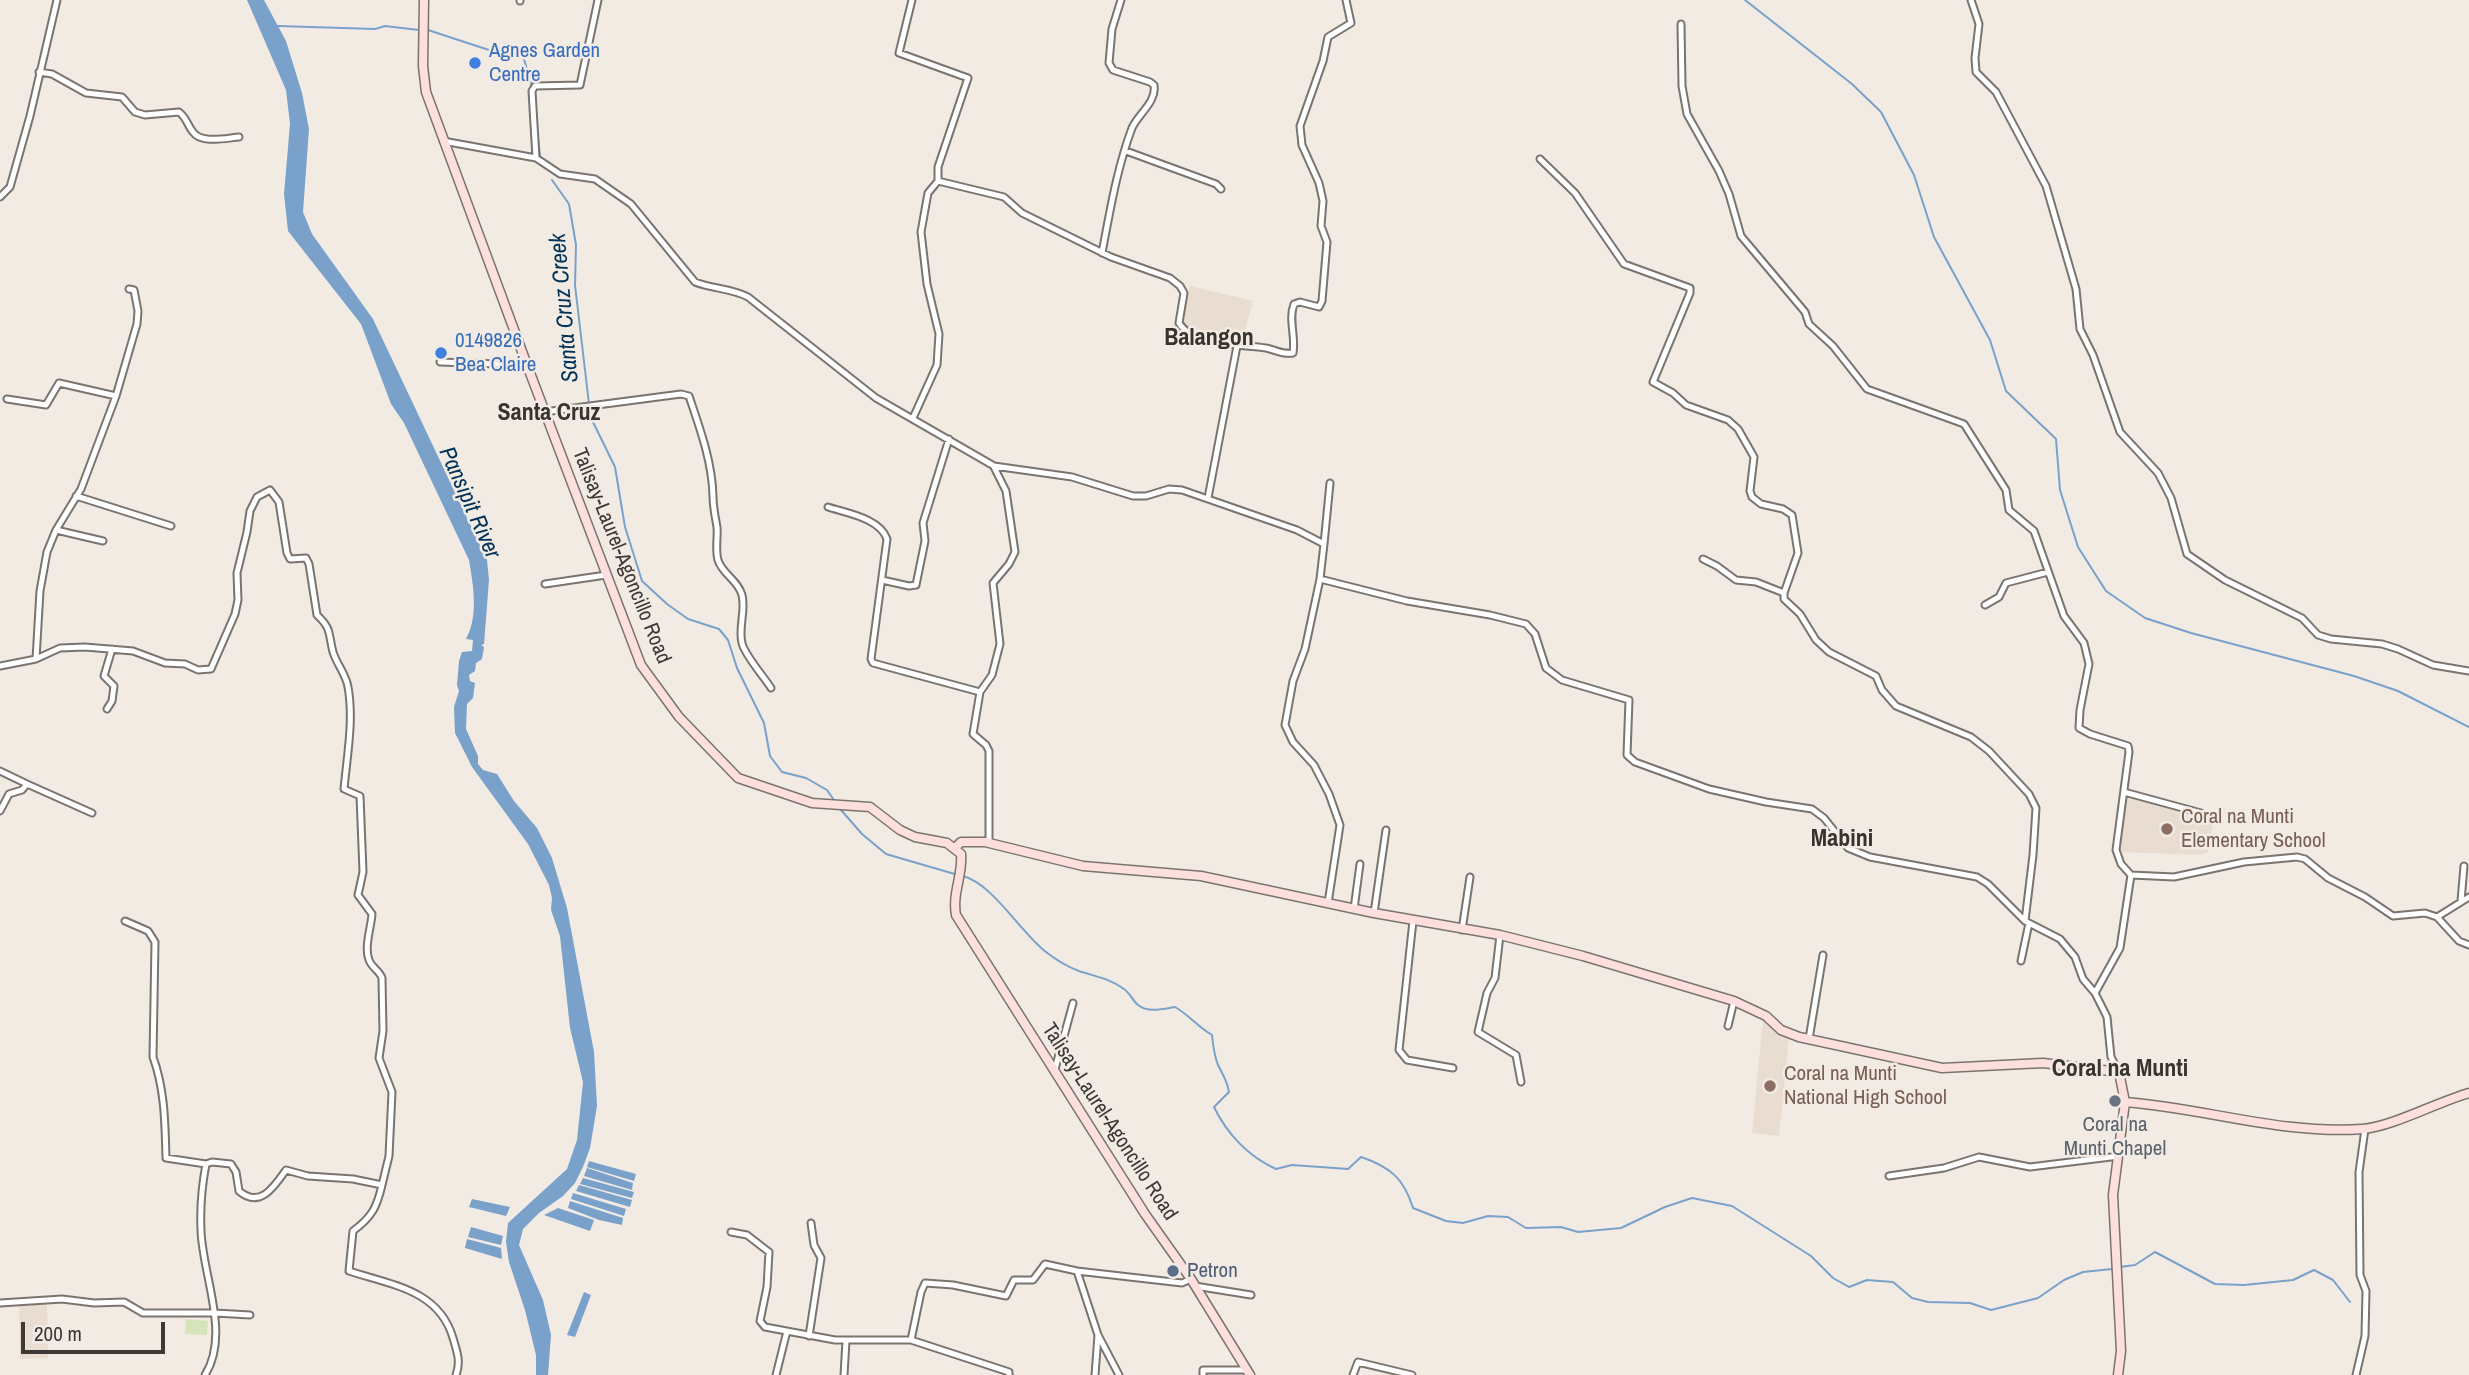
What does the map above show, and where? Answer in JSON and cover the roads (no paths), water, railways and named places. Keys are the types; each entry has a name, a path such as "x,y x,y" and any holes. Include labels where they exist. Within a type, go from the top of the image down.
{"street":[{"path":"0,197 10,187 57,0"},
{"name":"Talisay-Laurel-Agoncillo Road","path":"424,0 426,92 641,665 679,717 738,778 812,803 870,807 900,830 956,848 961,854 954,901 956,915 1249,1373"},
{"path":"537,159 532,91 535,86 580,85 598,0"},
{"path":"912,0 899,52 968,78 938,167 938,181 928,193 921,232 927,284 939,334 937,365 913,418"},
{"path":"1102,253 1115,187 1132,128 1155,91 1150,82 1114,70 1108,63 1112,29 1121,0"},
{"path":"938,181 1004,197 1022,213 1102,253 1170,278 1184,293 1179,319 1182,328 1194,336 1237,346 1293,353 1291,312 1294,304 1300,302 1319,307 1322,301 1327,242 1321,226 1323,201 1319,183 1302,145 1300,126 1323,61 1328,37 1351,23 1346,0"},
{"path":"1971,0 1979,24 1976,72 1996,92 2046,186 2076,289 2080,329 2093,355 2120,432 2158,473 2171,498 2187,554 2225,580 2294,614 2318,635 2382,645 2398,649 2433,665 2469,671"},
{"path":"1681,24 1682,86 1687,114 1719,171 1741,236 1805,312 1809,324 1833,346 1867,389 1964,424 2006,490 2009,510 2035,531 2064,615 2084,643 2089,664 2079,728 2128,746 2129,752 2116,850 2131,875 2120,948 2095,993"},
{"path":"40,72 52,75 86,93 122,97 135,112 145,115 179,112 186,118 194,134 202,139 239,137"},
{"path":"443,141 537,159 560,174 594,179 631,204 695,282 710,288 739,292 748,297 876,398 994,466 1072,477 1133,496 1146,496 1169,489 1182,490 1297,530 1324,544"},
{"path":"1126,151 1216,184 1221,189"},
{"path":"1540,159 1575,193 1624,264 1690,288 1653,382 1673,393 1686,405 1732,422 1744,437 1755,462 1750,491 1752,497 1761,504 1787,511 1792,518 1798,552 1784,593 1785,600 1800,614 1816,640 1829,652 1876,676 1882,690 1896,706 1978,742 2029,794 2036,808 2034,855 2021,961"},
{"path":"36,659 42,573 50,539 76,496 116,396 128,358 138,311 134,290 129,289"},
{"path":"1208,498 1237,346"},
{"path":"440,362 527,365"},
{"path":"7,399 46,405 59,383 116,396"},
{"path":"544,412 681,394 689,396 707,449 717,558 742,595 744,613 741,641 744,650 771,688"},
{"path":"881,580 909,586 916,584 925,541 923,523 949,439"},
{"path":"989,843 989,751 973,734 980,692 992,675 1000,644 993,583 1009,565 1015,552 1006,491 994,466"},
{"path":"1328,903 1340,825 1329,794 1314,765 1293,743 1286,725 1293,681 1305,649 1320,579 1330,483"},
{"path":"0,666 36,659 60,648 85,647 133,651 165,663 185,664 198,670 211,669 235,614 238,600 237,573 250,511 257,497 264,491 270,490 275,494 279,502 287,553 290,559 306,558 309,564 317,615 330,631 333,651 348,687 350,728 344,789 360,796 363,872 358,895 372,915 369,963 380,972 382,978 383,1023 379,1058 392,1092 389,1156 378,1202 368,1219 353,1231 349,1271 410,1290 429,1299 449,1324 460,1363 456,1375"},
{"path":"76,496 171,526"},
{"path":"828,507 875,524 884,531 887,539 871,659 873,663 980,692"},
{"path":"56,530 103,541"},
{"path":"1703,559 1736,580 1756,583 1784,593"},
{"path":"1985,605 1999,597 2006,583 2048,572"},
{"path":"545,583 606,575"},
{"path":"1320,579 1407,601 1526,624 1535,634 1546,668 1562,680 1629,700 1627,755 1636,762 1709,789 1812,809 1824,818 1847,848 1870,857 1977,877 1989,884 2027,922 2060,939 2075,957 2083,978 2095,993 2107,1017 2111,1057 2119,1072 2125,1102 2113,1195 2121,1351 2118,1375"},
{"path":"107,709 114,686 104,677 112,649"},
{"path":"0,771 92,813"},
{"path":"0,811 9,794 22,790 27,784"},
{"path":"2124,792 2201,813"},
{"path":"1374,913 1386,830"},
{"path":"956,848 961,842 989,843 1083,866 1201,876 1413,921 1500,935 1583,956 1734,1002 1766,1016 1781,1030 1809,1039 1942,1068 2043,1063 2119,1072"},
{"path":"2131,875 2174,877 2244,862 2297,857 2305,859 2328,878 2365,897 2393,916 2425,913 2437,918 2459,941 2469,945"},
{"path":"1354,909 1360,864"},
{"path":"2461,901 2464,866"},
{"path":"1462,930 1469,877"},
{"path":"2437,918 2469,897"},
{"path":"125,921 148,931 155,942 153,1057 164,1104 166,1158 206,1164 231,1164 236,1172 239,1191 243,1195 258,1198 270,1194 286,1170 308,1176 354,1179 382,1185"},
{"path":"1413,921 1399,1050 1406,1060 1453,1068"},
{"path":"1500,935 1495,978 1487,993 1478,1032 1516,1055 1521,1082"},
{"path":"1809,1039 1823,955"},
{"path":"1728,1026 1734,1002"},
{"path":"1055,1069 1073,1003"},
{"path":"2125,1102 2312,1130 2365,1129 2469,1093"},
{"path":"2356,1375 2365,1336 2366,1291 2360,1275 2359,1172 2365,1129"},
{"path":"1889,1176 1944,1168 1979,1157 2030,1167 2119,1156"},
{"path":"205,1375 210,1368 216,1330 201,1230 206,1164"},
{"path":"809,1336 821,1258 814,1245 811,1223"},
{"path":"731,1232 747,1235 769,1252 767,1287 760,1321 765,1327 846,1340 911,1340 1002,1369 1009,1372 1009,1375"},
{"path":"911,1340 925,1283 953,1285 1006,1296 1014,1280 1033,1280 1045,1264 1077,1271 1181,1283 1193,1282 1251,1295"},
{"path":"1077,1271 1098,1335 1119,1375"},
{"path":"0,1303 62,1299 94,1303 124,1302 143,1314 250,1315"},
{"path":"776,1375 787,1331"},
{"path":"1095,1375 1098,1335"},
{"path":"844,1375 846,1340"},
{"path":"1353,1375 1358,1362 1412,1375"},
{"path":"1203,1375 1203,1370 1249,1373"}],"water":[{"path":"247,0 264,0 286,41 302,93 309,129 303,212 312,234 373,319 487,560 489,580 484,644 481,645 484,647 482,659 476,663 475,671 469,675 470,681 475,683 473,698 467,704 466,729 478,756 478,764 483,770 497,774 514,801 537,828 552,858 567,908 594,1052 597,1106 590,1148 575,1183 523,1229 519,1245 543,1300 551,1335 548,1375 536,1375 536,1355 509,1262 506,1242 508,1223 567,1169 577,1140 583,1082 570,1028 560,936 551,910 552,898 549,885 528,844 472,767 455,733 454,707 459,691 459,661 462,652 472,651 473,640 466,639 474,610 469,560 404,423 391,404 361,324 288,231 284,194 290,124 286,90"},
{"path":"589,1161 636,1174 634,1181 587,1167"},
{"path":"587,1168 633,1183 632,1190 584,1176"},
{"path":"583,1178 634,1192 632,1198 580,1184"},
{"path":"579,1185 632,1200 630,1207 576,1191"},
{"path":"573,1193 626,1209 624,1216 571,1199"},
{"path":"472,1199 510,1207 506,1216 469,1207"},
{"path":"570,1201 623,1218 622,1225 599,1220 568,1208"},
{"path":"558,1208 594,1220 590,1231 544,1215"},
{"path":"471,1227 503,1236 501,1245 468,1237"},
{"path":"467,1239 501,1248 502,1259 465,1248"},
{"path":"584,1292 591,1295 575,1337 567,1335"}],"waterway":[{"path":"1745,0 1852,84 1881,112 1914,175 1934,237 1990,340 2006,391 2056,439 2060,490 2078,547 2106,591 2145,618 2191,633 2354,676 2398,691 2469,727"},
{"name":"Santa Cruz Creek","path":"278,26 375,29 385,26 419,30"},
{"name":"Santa Cruz Creek","path":"428,30 498,53 516,51 523,56 532,86"},
{"name":"Santa Cruz Creek","path":"537,129 540,156"},
{"name":"Santa Cruz Creek","path":"552,180 569,204 576,245 575,285 589,404"},
{"name":"Santa Cruz Creek","path":"590,409 592,420 615,467 625,527 642,581 688,619 719,629 728,640 737,668 764,723 770,756 782,772 806,778 827,790 834,800"},
{"name":"Santa Cruz Creek","path":"841,810 862,834 886,854 958,875"},
{"name":"Santa Cruz Creek","path":"963,876 985,888 1036,943 1057,960 1119,986 1146,1009 1175,1007 1212,1035 1218,1065 1229,1092 1214,1107 1240,1144 1276,1169 1292,1165 1348,1169 1361,1157 1381,1165 1395,1175 1413,1208 1446,1221 1463,1223 1488,1216 1508,1217 1526,1228 1561,1227 1578,1232 1621,1228 1665,1207 1692,1198 1732,1206 1811,1256 1833,1278 1849,1287 1867,1280 1893,1282 1912,1298 1928,1302 1970,1303 1991,1310 2038,1298 2064,1280 2083,1272 2112,1269"},
{"name":"Santa Cruz Creek","path":"2120,1267 2135,1265 2155,1252 2215,1284 2244,1285 2293,1280 2314,1270 2333,1280 2350,1302"}],"place":[{"name":"Agnes Garden Centre","path":"475,63"},
{"name":"0149826 Bea Claire","path":"441,353"},
{"name":"Coral na Munti Elementary School","path":"2167,829"},
{"name":"Coral na Munti National High School","path":"1770,1086"},
{"name":"Coral na Munti Chapel","path":"2115,1101"},
{"name":"Petron","path":"1173,1271"}],"district":[{"name":"Balangon","path":"1209,339"},
{"name":"Santa Cruz","path":"549,414"},
{"name":"Mabini","path":"1842,840"},
{"name":"Coral na Munti","path":"2120,1070"}],"water label":[{"name":"Pansipit River","path":"469,503"}]}
